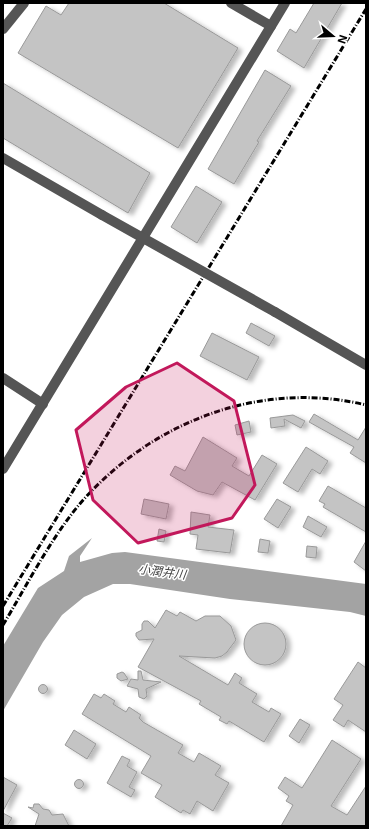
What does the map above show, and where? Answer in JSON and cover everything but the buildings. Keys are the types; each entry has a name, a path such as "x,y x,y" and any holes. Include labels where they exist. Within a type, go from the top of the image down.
{"street":[{"path":"3,29 24,3"},
{"path":"231,3 271,26"},
{"path":"3,469 285,3"},
{"path":"3,158 366,365"},
{"path":"3,378 43,404"}],"highlighted area":[{"path":"177,363 234,401 255,485 232,518 138,543 93,500 76,430 126,387"}],"water":[{"name":"小潤井川","path":"92,538 80,556 80,562 112,553 125,552 366,584 366,616 350,612 230,599 130,584 113,584 84,597 62,615 43,642 3,711 3,646 38,588 64,571 69,556"}],"railway":[{"path":"3,606 366,9"},
{"path":"3,625 41,559 62,527 85,498 113,471 144,447 178,428 213,413 250,403 288,398 327,399 366,405"}]}
